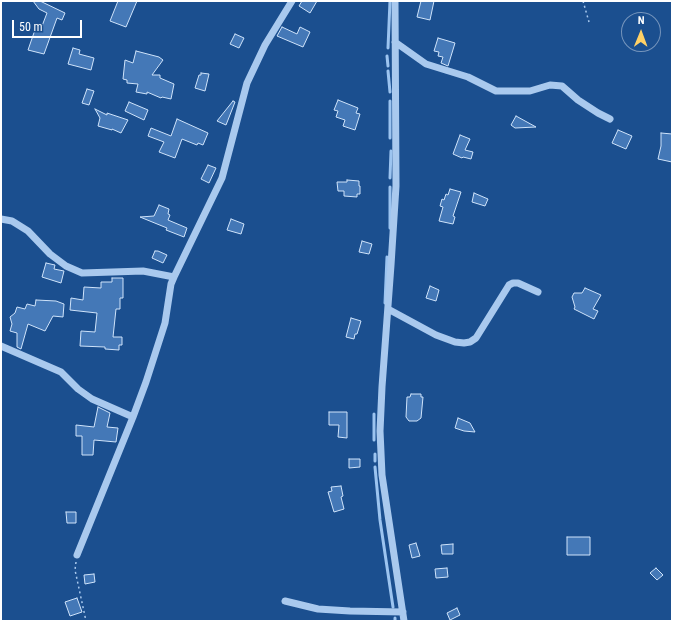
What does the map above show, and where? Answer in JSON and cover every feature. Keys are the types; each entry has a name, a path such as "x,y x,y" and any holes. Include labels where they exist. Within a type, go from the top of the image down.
{"street":[{"path":"76,554 133,418 165,323 171,284 222,178 247,83 265,45 292,1"},
{"path":"395,1 396,186 380,431 382,475 404,621"},
{"path":"395,42 426,64 468,77 496,92 530,91 550,85 562,86 578,100 610,119"},
{"path":"1,219 12,221 28,232 50,254 66,266 82,273 143,271 174,277"},
{"path":"388,309 436,335 455,342 464,343 470,342 476,338 509,285 518,283 538,292"},
{"path":"1,346 61,372 78,389 92,399 133,418"},
{"path":"285,601 318,609 402,612"}],"path":[{"path":"583,1 589,22"},
{"path":"76,554 75,570 86,621"}],"building":[{"path":"33,1 40,1 65,13 62,20 57,18 44,54 28,50 37,24 42,26 47,13 39,9"},
{"path":"118,1 137,1 126,27 110,21"},
{"path":"302,1 317,1 310,13 299,6"},
{"path":"421,1 434,1 430,20 417,17"},
{"path":"282,27 297,34 300,27 310,32 303,47 277,36"},
{"path":"235,34 244,38 239,48 230,44"},
{"path":"438,38 455,43 448,66 441,63 443,57 438,56 439,52 434,51"},
{"path":"73,48 80,50 79,54 94,58 91,70 68,64"},
{"path":"136,51 159,57 163,60 152,75 160,75 160,78 174,84 171,99 161,98 147,92 147,94 136,92 138,84 127,83 127,80 123,79 125,60 133,63"},
{"path":"201,73 209,74 205,91 195,88"},
{"path":"87,89 94,91 89,105 82,103"},
{"path":"338,100 358,108 356,113 360,114 355,130 343,126 345,120 336,117 338,111 334,110"},
{"path":"233,101 235,102 226,125 217,121"},
{"path":"129,102 148,110 144,120 125,111"},
{"path":"95,109 107,115 107,113 128,120 121,133 112,129 98,126 100,118"},
{"path":"516,116 536,127 515,128 511,125"},
{"path":"177,119 208,133 203,145 198,143 197,145 182,139 175,158 159,152 164,142 148,136 151,128 171,136"},
{"path":"618,130 632,136 626,149 612,143"},
{"path":"661,133 672,134 672,162 658,159 661,146"},
{"path":"460,135 470,139 465,150 473,152 471,159 462,158 453,154"},
{"path":"208,165 216,168 209,183 201,179"},
{"path":"347,180 359,181 360,194 357,194 357,197 344,196 344,191 338,191 337,182 347,182"},
{"path":"450,189 461,192 453,216 455,217 453,224 439,221 443,207 440,206 442,199 444,200 446,194 448,195"},
{"path":"474,193 488,199 485,206 472,202"},
{"path":"159,205 169,209 168,214 170,215 168,220 187,228 184,237 140,217 154,216"},
{"path":"231,219 244,224 241,234 227,230"},
{"path":"362,241 372,244 369,254 359,252"},
{"path":"155,251 167,255 163,263 152,258"},
{"path":"46,263 55,265 54,269 64,271 61,283 42,277"},
{"path":"112,278 123,278 123,298 120,298 120,309 116,309 113,337 122,337 122,345 119,345 119,350 105,349 105,347 80,346 81,331 95,332 97,313 70,310 71,298 83,300 84,287 101,288 101,282 112,282"},
{"path":"430,286 439,290 436,301 426,298"},
{"path":"585,288 601,295 593,309 598,311 594,319 574,309 575,307 572,297 574,293 582,293"},
{"path":"36,300 56,301 64,304 63,317 53,316 45,331 28,324 21,349 17,347 17,333 10,331 12,324 10,317 15,313 17,307 25,309 27,304 35,306"},
{"path":"351,318 361,321 354,339 346,337"},
{"path":"411,394 421,394 421,397 423,397 421,418 417,421 409,421 406,417 407,397 410,397"},
{"path":"98,407 110,413 107,427 118,428 116,442 94,440 93,455 82,455 82,436 76,436 76,425 94,427"},
{"path":"329,412 347,412 347,438 338,437 339,425 329,425"},
{"path":"458,418 470,423 475,432 455,428"},
{"path":"349,459 360,459 360,467 349,468"},
{"path":"341,486 343,496 341,497 344,509 334,512 328,492 332,491 331,487"},
{"path":"66,512 76,512 76,523 67,523"},
{"path":"567,537 590,537 590,555 567,555"},
{"path":"416,543 420,556 412,558 409,545"},
{"path":"453,544 453,554 442,554 441,545"},
{"path":"447,568 448,577 436,578 435,569"},
{"path":"656,568 663,575 657,580 650,573"},
{"path":"94,574 95,582 85,584 84,575"},
{"path":"77,598 82,612 70,616 65,602"},
{"path":"457,608 460,615 450,620 447,613"}],"waterway":[{"path":"388,48 390,1"},
{"path":"387,56 388,66"},
{"path":"388,71 390,92"},
{"path":"390,101 390,138"},
{"path":"390,178 391,151"},
{"path":"390,187 390,228"},
{"path":"385,303 387,257"},
{"path":"374,414 374,440"},
{"path":"375,454 375,461"},
{"path":"375,467 380,520 393,607"}]}
